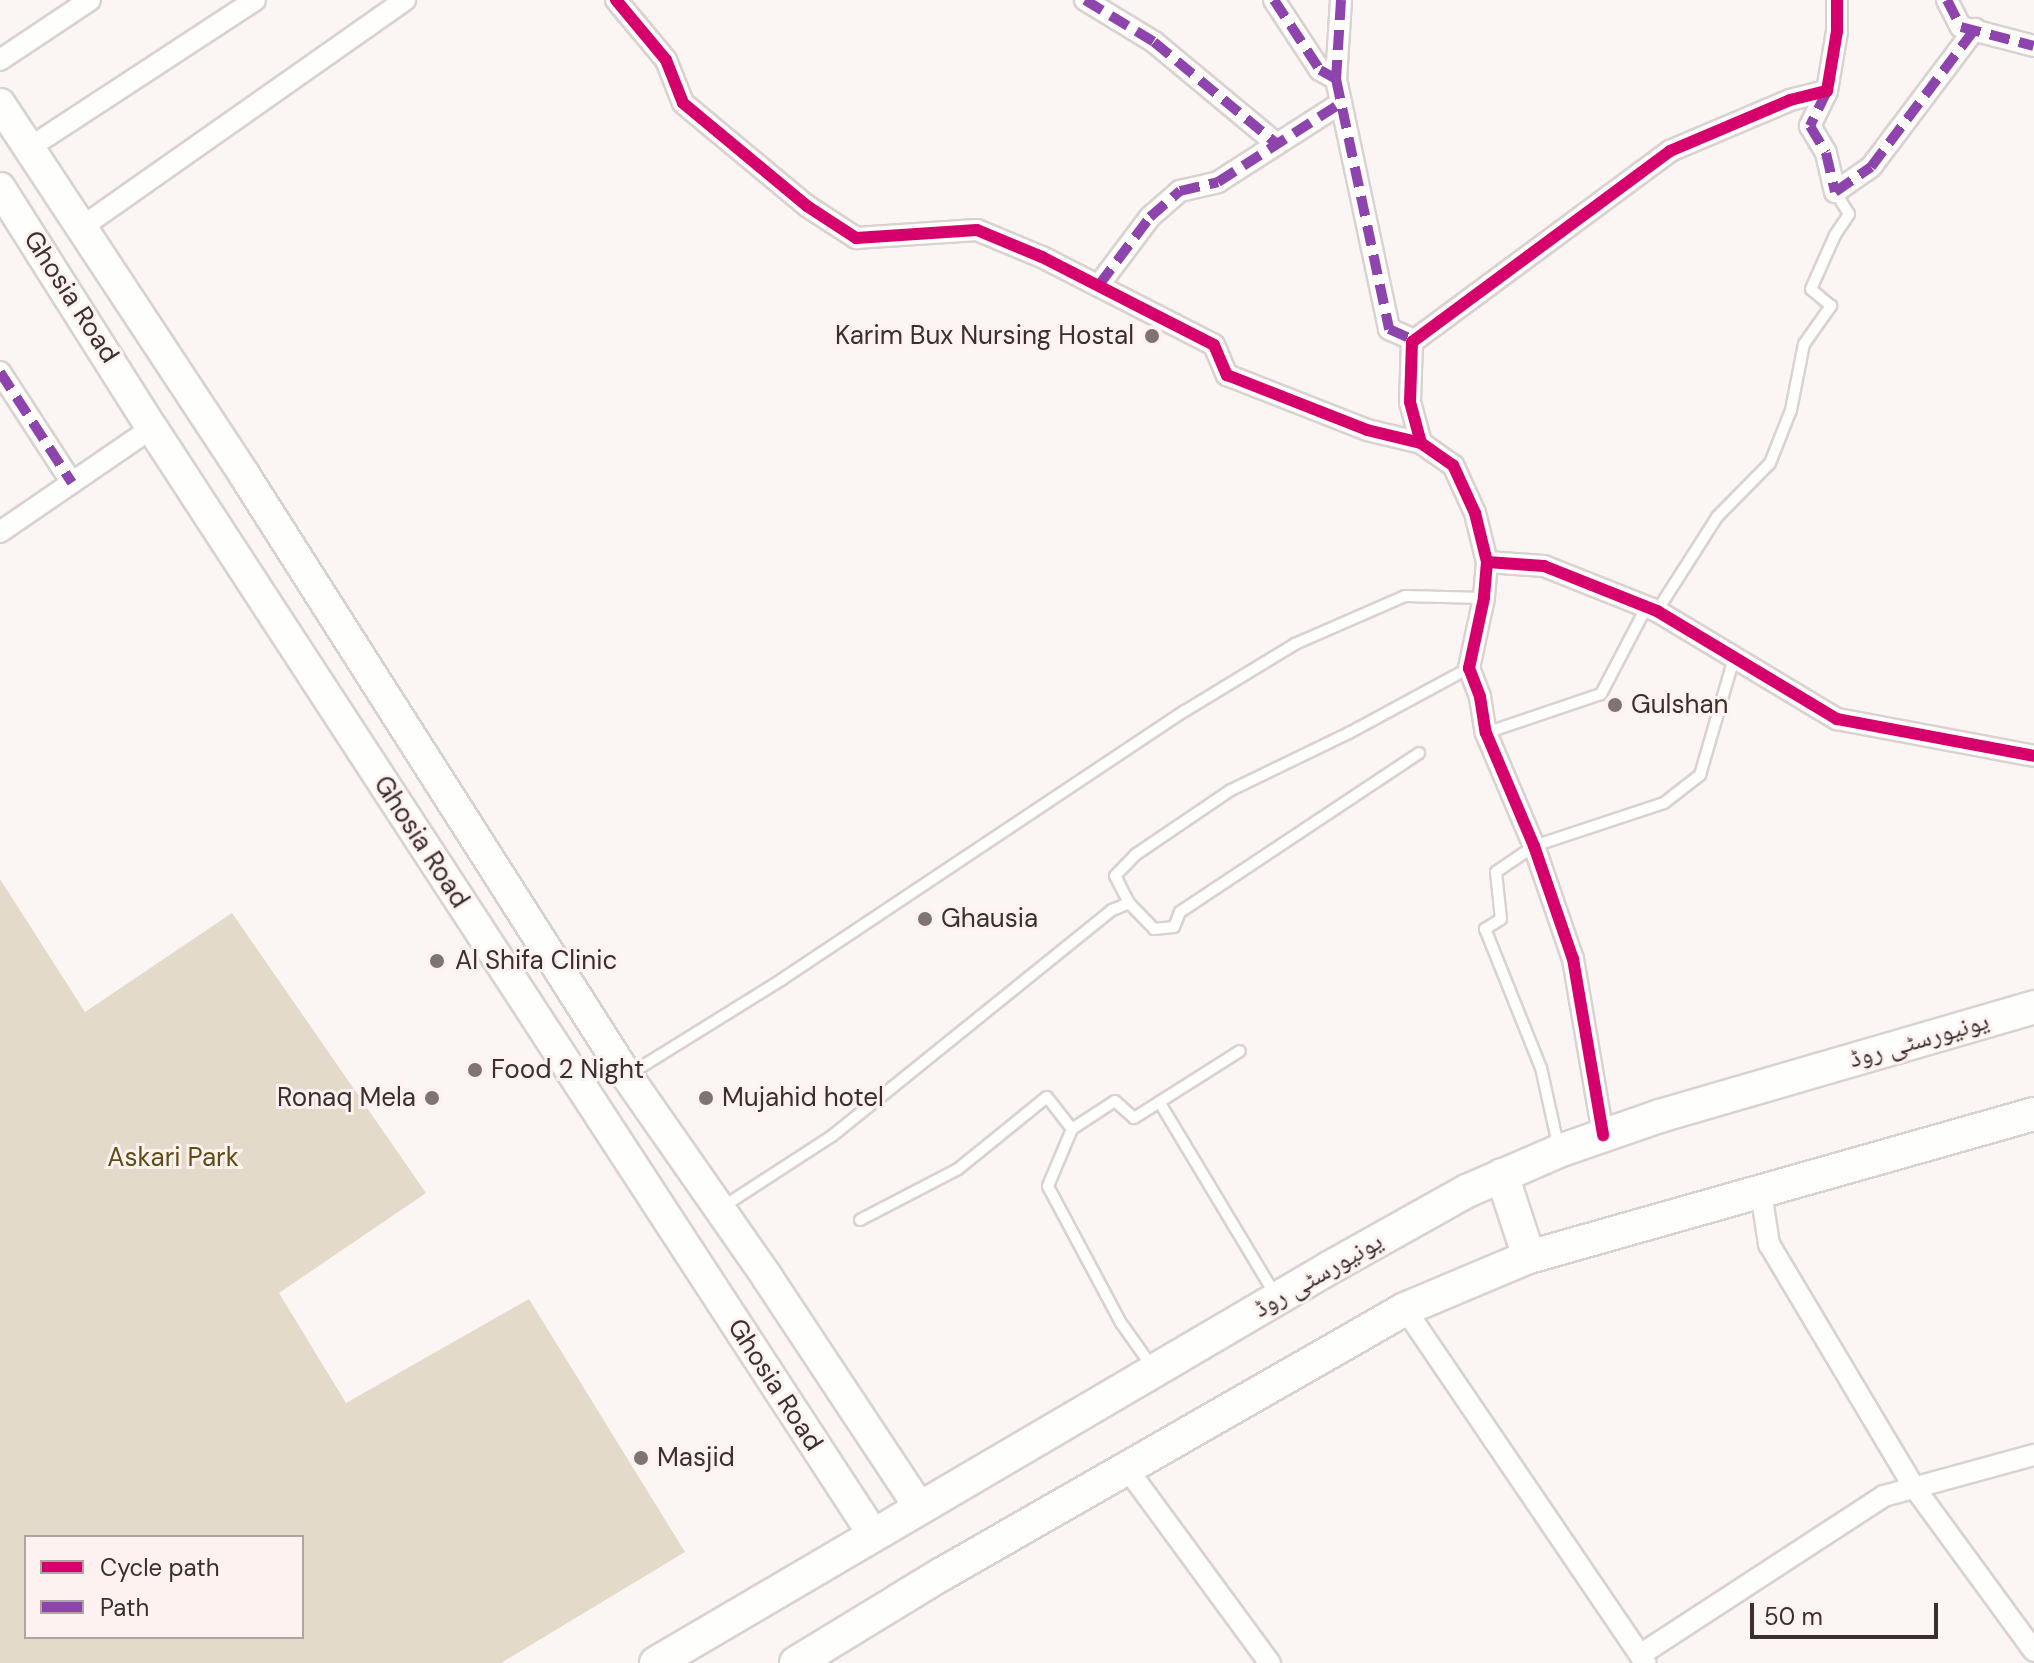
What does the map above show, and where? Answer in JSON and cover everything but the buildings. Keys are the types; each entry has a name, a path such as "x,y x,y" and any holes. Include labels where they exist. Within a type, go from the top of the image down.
{"main road":[{"path":"0,104 179,374 627,1076 919,1507"},
{"name":"Ghosia Road","path":"3,199 138,401 152,428 873,1534"},
{"path":"138,401 179,374"},
{"name":"یونیورسٹی روڈ","path":"656,1663 1277,1298 1467,1191 1603,1135 1809,1071 2034,1007"},
{"path":"796,1663 942,1574 1405,1309 1529,1257 2034,1114"},
{"path":"1502,1175 1529,1257"}],"street":[{"path":"0,60 90,0"},
{"path":"29,148 255,0"},
{"path":"82,227 405,0"},
{"path":"616,0 666,60 683,103 807,206 856,238 977,230 1099,285 1214,345 1227,375 1367,430 1421,443 1453,465 1475,513 1487,562 1484,598 1469,668 1480,697 1486,733 1534,846 1573,959 1603,1135"},
{"path":"1085,0 1154,42 1277,144"},
{"path":"1274,0 1320,70 1336,79"},
{"path":"1341,0 1336,79 1389,329 1414,340"},
{"path":"1837,0 1837,31 1827,91 1810,126 1826,153 1835,192 1871,167 1975,29"},
{"path":"1947,0 1961,27 2034,46"},
{"path":"1421,443 1410,402 1414,340 1670,151 1790,100 1827,91"},
{"path":"1099,285 1150,217 1180,191 1218,182 1341,103"},
{"path":"0,372 72,483"},
{"path":"0,532 152,428"},
{"path":"1487,562 1544,566 1652,609 1837,719 2034,756"},
{"path":"1761,1192 1769,1244 1914,1487 2034,1651"},
{"path":"1405,1309 1643,1659 1884,1496 2034,1455"},
{"path":"1128,1470 1270,1663"}],"lane":[{"path":"1486,733 1601,694 1652,609 1717,517 1770,463 1791,410 1804,344 1831,306 1811,289 1835,235 1849,214 1835,192"},
{"path":"627,1076 781,980 1185,711 1295,644 1405,596 1484,598"},
{"path":"1559,1151 1541,1068 1485,929 1501,919 1496,872 1534,846 1664,803 1700,775 1734,658"},
{"path":"1419,753 1180,912 1174,927 1154,929 1129,903 1115,876 1147,847 1231,790 1349,733 1469,668"},
{"path":"719,1209 832,1136 1112,910 1129,903"},
{"path":"1154,1370 1121,1323 1050,1192 1058,1158 1072,1129 1115,1101 1134,1118 1191,1079 1240,1051"},
{"path":"860,1220 958,1169 1047,1097 1072,1129"},
{"path":"1160,1103 1277,1298"}],"green space":[{"name":"Askari Park","path":"0,879 85,1012 232,913 426,1193 279,1293 346,1403 529,1299 685,1552 501,1663 0,1663"}],"marked path":[{"path":"1085,0 1154,42 1277,144"},
{"path":"1274,0 1320,70 1336,79"},
{"path":"1341,0 1336,79 1389,329 1414,340"},
{"path":"1947,0 1961,27 2034,46"},
{"path":"1827,91 1810,126 1826,153 1835,192 1871,167 1975,29"},
{"path":"1099,285 1150,217 1180,191 1218,182 1341,103"},
{"path":"0,372 72,483"}],"cycle path":[{"path":"616,0 666,60 683,103 807,206 856,238 977,230 1042,257 1214,345 1227,375 1367,430 1421,443 1453,465 1475,513 1487,562 1484,598 1469,668 1480,697 1486,733 1534,846 1573,959 1603,1135"},
{"path":"1421,443 1410,402 1412,342 1670,151 1790,100 1827,91 1837,31 1837,0"},
{"path":"1487,562 1544,566 1657,611 1837,719 2034,756"}],"place":[{"name":"Karim Bux Nursing Hostal","path":"1152,336"},
{"name":"Gulshan","path":"1615,705"},
{"name":"Ghausia","path":"925,919"},
{"name":"Al Shifa Clinic","path":"437,961"},
{"name":"Food 2 Night","path":"475,1070"},
{"name":"Ronaq Mela","path":"432,1098"},
{"name":"Mujahid hotel","path":"706,1098"},
{"name":"Masjid","path":"641,1458"}]}
